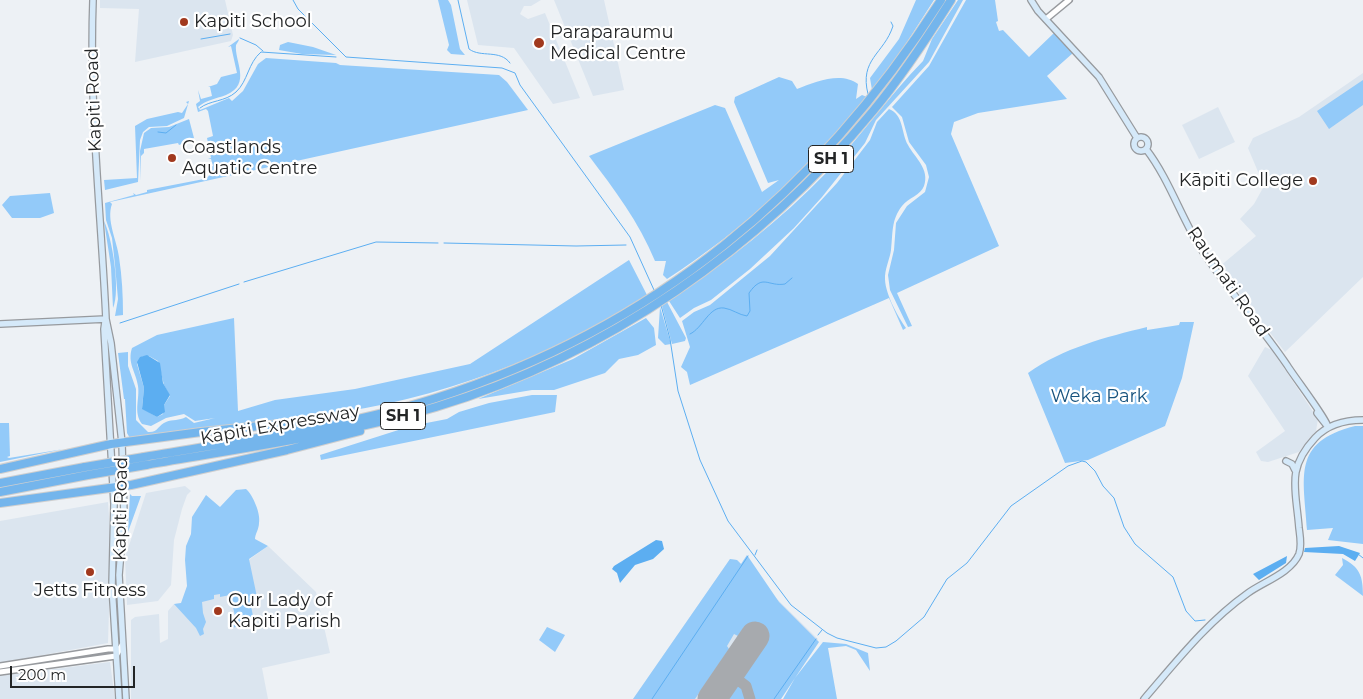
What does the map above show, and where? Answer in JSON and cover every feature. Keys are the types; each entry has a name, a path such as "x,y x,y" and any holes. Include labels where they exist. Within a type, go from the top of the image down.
{"highway":[{"name":"Kāpiti Expressway","path":"0,483 87,471 390,420 438,406 527,373 590,342 640,309 753,222 794,185 831,146 900,62 941,0"},
{"name":"Kāpiti Expressway","path":"145,461 374,414 434,398 498,376 680,289 759,228 838,152 895,83 951,0"},
{"path":"0,469 111,444 201,432 374,414"},
{"path":"0,503 124,486 287,450 355,432 390,420"},
{"name":"Kāpiti Expressway","path":"0,492 87,471"}],"main road":[{"name":"Kapiti Road","path":"93,0 94,117 106,320 111,343 122,443 124,486 119,575 126,699"},
{"path":"1031,0 1099,77 1137,138"},
{"path":"1142,137 1147,140 1146,149 1140,151 1136,149 1134,144 1137,138 1142,137"},
{"name":"Raumati Road","path":"1146,149 1159,168 1201,249 1263,330 1325,418 1328,427"},
{"name":"Kapiti Road","path":"106,320 104,329 114,487 115,541 112,586 119,699"},
{"path":"0,324 106,320"},
{"name":"Raumati Road","path":"1318,410 1321,420 1328,427"},
{"path":"1316,437 1321,420"},
{"path":"1295,470 1300,457 1316,437 1328,427 1348,421 1363,420"},
{"path":"1144,699 1214,621 1247,593 1288,567 1295,560 1300,542 1295,470 1292,464 1286,461"}],"street":[{"path":"1046,19 1069,0"},
{"path":"0,672 95,658 117,652 123,639"},
{"path":"95,658 101,650"},
{"path":"0,666 101,650 117,652 125,662"},
{"path":"47,658 48,665"}],"shaded area":[{"name":"Kapiti School","path":"100,0 225,0 233,35 231,41 135,62 139,9 100,8"},
{"path":"467,0 541,0 531,6 524,6 520,14 528,19 545,13 580,98 553,104 514,48 478,45"},
{"path":"554,0 604,0 624,90 593,96"},
{"path":"1363,73 1363,277 1285,352 1219,267 1256,236 1240,219 1254,204 1264,186 1248,148 1253,138 1299,117"},
{"path":"1218,107 1235,142 1199,159 1182,125"},
{"path":"1265,347 1272,350 1318,419 1316,431 1299,452 1268,462 1261,461 1256,452 1285,431 1248,376"},
{"path":"147,355 160,363 163,383 170,395 164,405 165,412 157,417 142,409 144,388 137,362 140,357"},
{"path":"185,486 191,491 187,495 182,509 174,540 171,585 158,601 127,605 125,558 146,493"},
{"path":"108,502 111,546 108,643 0,663 0,521"},
{"path":"656,540 662,541 664,549 653,559 635,565 620,583 617,573 612,569 614,566"},
{"path":"268,546 316,592 330,653 262,668 268,699 131,699 131,620 135,617 159,614 160,643 168,639 168,611 174,604 189,603"},
{"path":"1339,546 1360,553 1355,561 1343,554 1304,552 1305,548"},
{"path":"1287,556 1286,563 1259,580 1253,574"},
{"path":"730,559 737,560 818,639 778,699 633,699"},
{"path":"110,662 115,699 0,699 0,676"}],"green space":[{"path":"438,0 448,0 451,5 460,49 465,55 451,54 447,50 449,45"},
{"path":"916,0 934,0 900,53 872,90 870,78 899,39"},
{"path":"958,0 963,0 929,62 876,120 865,143 822,197 794,228 750,269 711,300 694,308 680,318 669,301 772,224 828,171 923,61 932,39"},
{"path":"966,0 995,0 998,21 996,22 999,31 1003,30 1029,57 1054,33 1073,53 1047,76 1067,99 978,113 954,122 951,134 999,246 897,293 912,326 908,327 890,290 888,275 894,250 896,223 907,206 925,192 929,177 926,165 909,142 902,117 892,107 929,66"},
{"path":"239,39 236,45 240,72 238,85 226,95 207,101 198,107 200,110 229,98 232,101 243,91 258,64 266,58 336,63 340,65 499,75 507,82 528,110 110,202 112,204 110,210 111,224 119,257 123,293 123,315 115,316 118,299 115,265 112,238 106,220 105,203 134,195 133,193 136,195 147,192 147,190 204,179 209,176 210,167 213,166 211,159 208,159 211,158 207,138 213,136 208,111 206,109 198,112 196,104 200,101 198,90 201,99 212,96 210,87 208,87 217,84 221,77 237,73 231,46 228,47"},
{"path":"288,42 313,47 336,55 302,54 279,50 280,45"},
{"path":"779,77 792,81 797,89 828,79 844,78 858,84 856,99 862,95 867,97 799,173 749,219 667,279 663,275 666,261 655,261 634,219 589,156 715,105 725,108 762,192 779,180 768,183 734,102 735,97"},
{"path":"1363,80 1363,105 1329,129 1317,111"},
{"path":"189,101 184,118 167,126 149,127 143,132 140,140 138,182 105,190 104,180 137,178 135,126 147,119 178,112 182,113 188,104 186,102"},
{"path":"889,109 900,120 906,140 925,174 922,189 905,203 896,216 885,276 889,296 906,328 903,330 889,298 690,385 687,372 681,367 690,347 682,321 694,312 710,305 770,256 837,183 870,140 877,122"},
{"path":"189,119 194,138 189,139 190,141 179,145 178,143 144,149 144,153 141,156 141,181 140,151 144,133 151,128 169,127"},
{"path":"50,193 54,213 40,218 12,218 2,205 10,196"},
{"path":"104,221 110,239 116,277 113,308 111,267"},
{"path":"629,260 647,295 610,318 532,357 491,373 408,399 366,408 306,417 166,432 131,440 127,433 125,399 118,353 128,352 128,366 136,389 136,420 148,432 156,430 163,423 186,417 194,423 215,418 195,421 184,414 166,418 151,426 142,424 137,410 138,386 131,363 132,348 157,335 234,318 238,411 275,400 355,389 470,364","holes":["143,356 149,356 158,361 164,385 170,396 164,405 163,414 157,417 142,408 144,388 137,364"]},
{"path":"667,302 686,338 685,341 672,344 662,306"},
{"path":"660,307 671,344 665,345 658,338"},
{"path":"646,318 654,328 656,345 638,355 619,359 605,373 554,390 532,390 478,399 573,359"},
{"name":"Weka Park","path":"1180,322 1194,322 1182,378 1165,426 1088,460 1065,463 1028,373 1041,364 1085,344 1147,327 1147,330 1179,325"},
{"path":"532,395 557,395 555,412 321,460 320,455 411,426 447,419 459,412 489,403"},
{"path":"0,423 9,423 10,456 7,457 9,458 64,449 0,462"},
{"path":"1355,426 1363,426 1363,544 1328,540 1333,528 1307,530 1304,494 1306,464 1311,452 1320,442 1334,433"},
{"path":"246,489 254,500 259,515 259,525 255,539 268,546 249,559 257,597 248,599 258,599 250,601 253,616 250,617 251,623 232,628 230,618 235,616 233,607 235,606 232,605 230,595 220,597 220,594 214,595 214,599 202,602 206,622 203,629 204,634 200,636 196,628 174,604 181,603 187,586 186,546 191,534 192,517 206,495 220,507 236,490"},
{"path":"130,494 132,496 141,496 128,532"},
{"path":"747,555 779,602 819,642 781,699 729,699 767,643 744,627 738,636 734,634 727,646 729,649 695,699 633,699 730,559 737,560 741,564"},
{"path":"1342,558 1357,569 1361,578 1363,596 1335,575 1343,565"},
{"path":"547,627 565,635 555,652 539,640"},
{"path":"823,642 846,644 868,653 870,671 856,650 846,646 828,648 837,699 783,699 795,678"}],"waterway":[{"path":"293,0 298,9 346,57 502,68 515,73 520,85 630,237 654,290"},
{"path":"458,0 469,49 474,52 501,56 510,63"},
{"path":"868,94 867,73 874,57 889,36 893,26 891,22"},
{"path":"201,39 230,34"},
{"path":"240,38 256,45 263,51"},
{"path":"200,108 227,98 236,92 243,83 253,61 261,52 336,57"},
{"path":"158,132 166,133 176,125"},
{"path":"244,282 376,242 438,243"},
{"path":"444,243 576,246 626,245"},
{"path":"690,334 714,310 719,308 747,316 750,311 749,293 754,287 762,282 785,284 792,278"},
{"path":"120,323 239,284"},
{"path":"661,305 670,339 678,391 700,460 728,521 791,605 827,633 837,638 876,648 886,647 896,641 924,617 947,579 967,563 1011,506 1068,466 1082,461 1086,462 1095,471 1103,486 1114,498 1124,527 1135,544 1173,577 1186,611 1195,621 1205,620"},
{"path":"755,555 757,550"},
{"path":"1358,554 1363,558"},
{"path":"652,699 748,556"},
{"path":"818,635 822,630"},
{"path":"774,699 816,639"}],"taxiway":[{"path":"729,673 746,686 750,699"}],"runway":[{"path":"712,699 755,636"}],"place":[{"name":"Kapiti School","path":"184,22"},
{"name":"Paraparaumu Medical Centre","path":"539,43"},
{"name":"Coastlands Aquatic Centre","path":"172,158"},
{"name":"Kāpiti College","path":"1313,181"},
{"name":"Jetts Fitness","path":"90,572"},
{"name":"Our Lady of Kapiti Parish","path":"218,611"}]}
